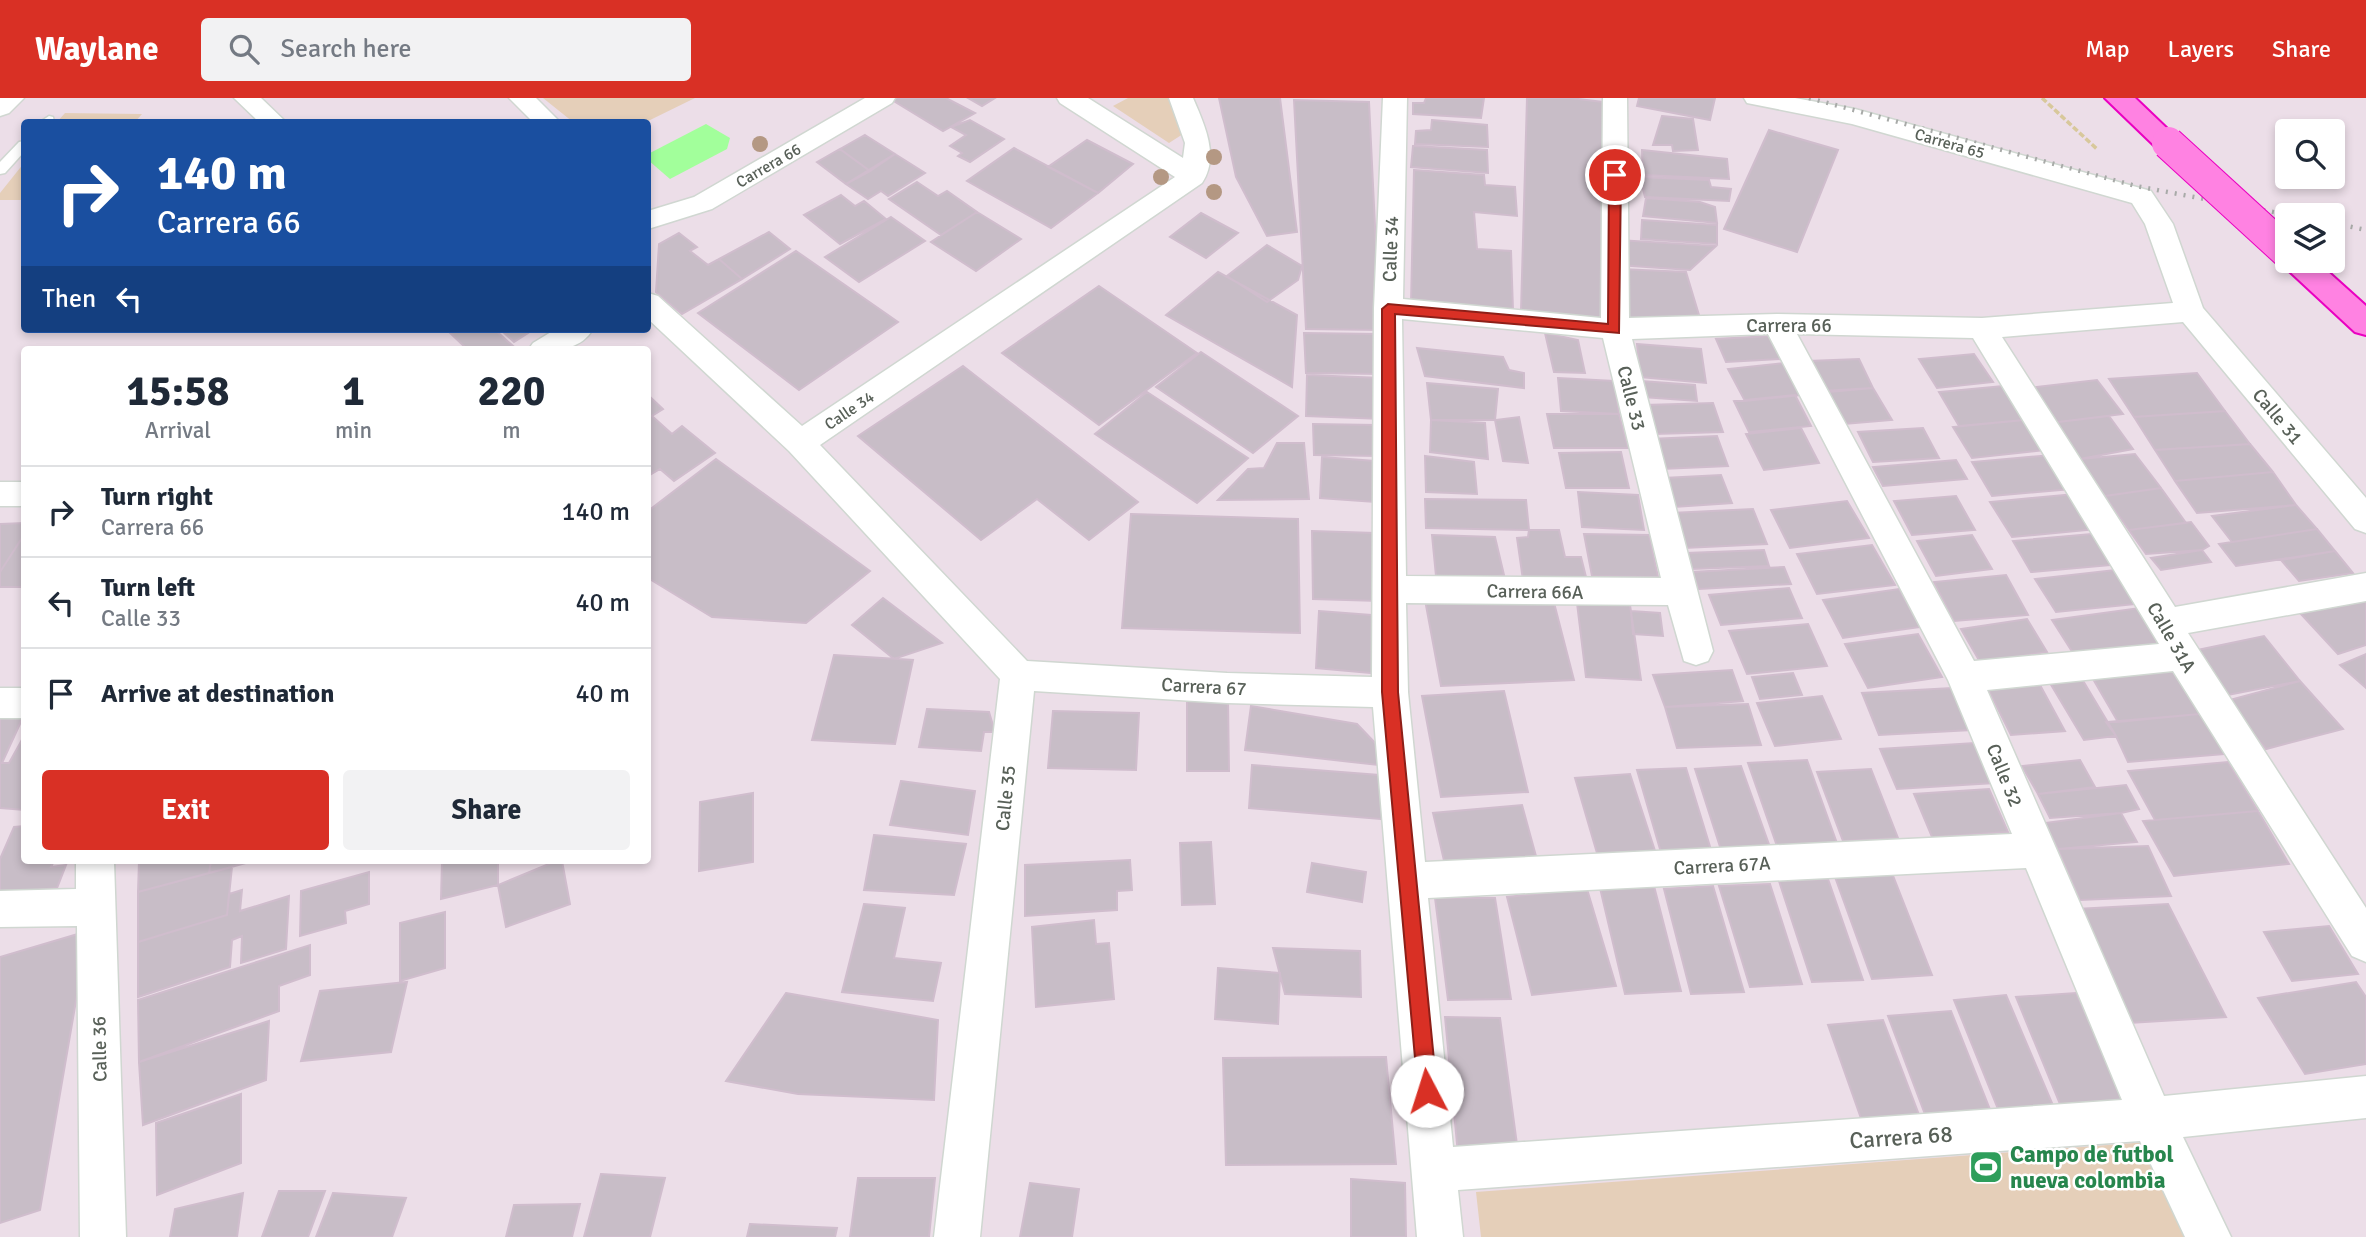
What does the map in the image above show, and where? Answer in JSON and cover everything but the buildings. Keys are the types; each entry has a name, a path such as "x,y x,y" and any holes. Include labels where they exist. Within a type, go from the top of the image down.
{"highway":[{"path":"2119,98 2275,241"},
{"path":"2310,273 2366,324"}],"street":[{"path":"0,108 12,98"},
{"path":"246,98 269,119"},
{"path":"521,98 544,119"},
{"name":"Carrera 66","path":"651,219 703,204 883,98"},
{"path":"1086,101 1193,177 1198,143 1181,98"},
{"name":"Calle 34","path":"1395,98 1388,309 1390,692 1440,1237"},
{"name":"Calle 33","path":"1615,98 1615,330 1696,651"},
{"name":"Carrera 65","path":"1756,98 1855,117 2142,197 2159,223 2190,312"},
{"name":"Calle 34","path":"800,443 1193,177"},
{"path":"651,306 800,443 1018,675"},
{"name":"Carrera 66","path":"1388,309 1615,330 1777,324 1982,328 2190,312"},
{"name":"Calle 31","path":"2190,312 2366,520"},
{"name":"Calle 32","path":"1777,324 1964,677 2152,1119 2208,1237"},
{"name":"Calle 31A","path":"1982,328 2166,623 2182,656 2366,943"},
{"path":"550,346 571,333"},
{"path":"0,494 21,494"},
{"path":"2166,623 2366,587"},
{"name":"Carrera 66A","path":"1390,589 1680,592"},
{"path":"1964,677 2182,656"},
{"name":"Carrera 67","path":"1018,675 1227,688 1390,692"},
{"name":"Calle 35","path":"957,1237 1018,675"},
{"path":"0,704 21,703"},
{"name":"Carrera 67A","path":"1408,881 2036,850"},
{"name":"Calle 36","path":"95,864 103,1237"},
{"path":"0,909 96,907"},
{"name":"Carrera 68","path":"1435,1170 2152,1119 2366,1097"}],"lane":[{"path":"0,170 21,148"}],"path":[{"path":"2042,98 2098,151"}],"shaded area":[{"path":"543,98 695,98 651,120 569,119"},
{"path":"1128,98 1170,98 1183,134 1169,143 1113,106"},
{"path":"65,113 142,114 138,119 60,119"},
{"path":"706,124 730,138 727,149 670,179 651,163 651,152"},
{"path":"21,167 21,200 0,200 0,193"},
{"name":"Campo de futbol nueva colombia","path":"2148,1142 2191,1237 1481,1237 1476,1192"}],"railway":[{"path":"1809,98 2136,186 2275,212"},
{"path":"2345,226 2366,230"}],"place":[{"name":"Campo de futbol nueva colombia","path":"1986,1167"}],"route":[{"path":"1427,1091 1390,692 1388,309 1615,330 1615,175"}]}
